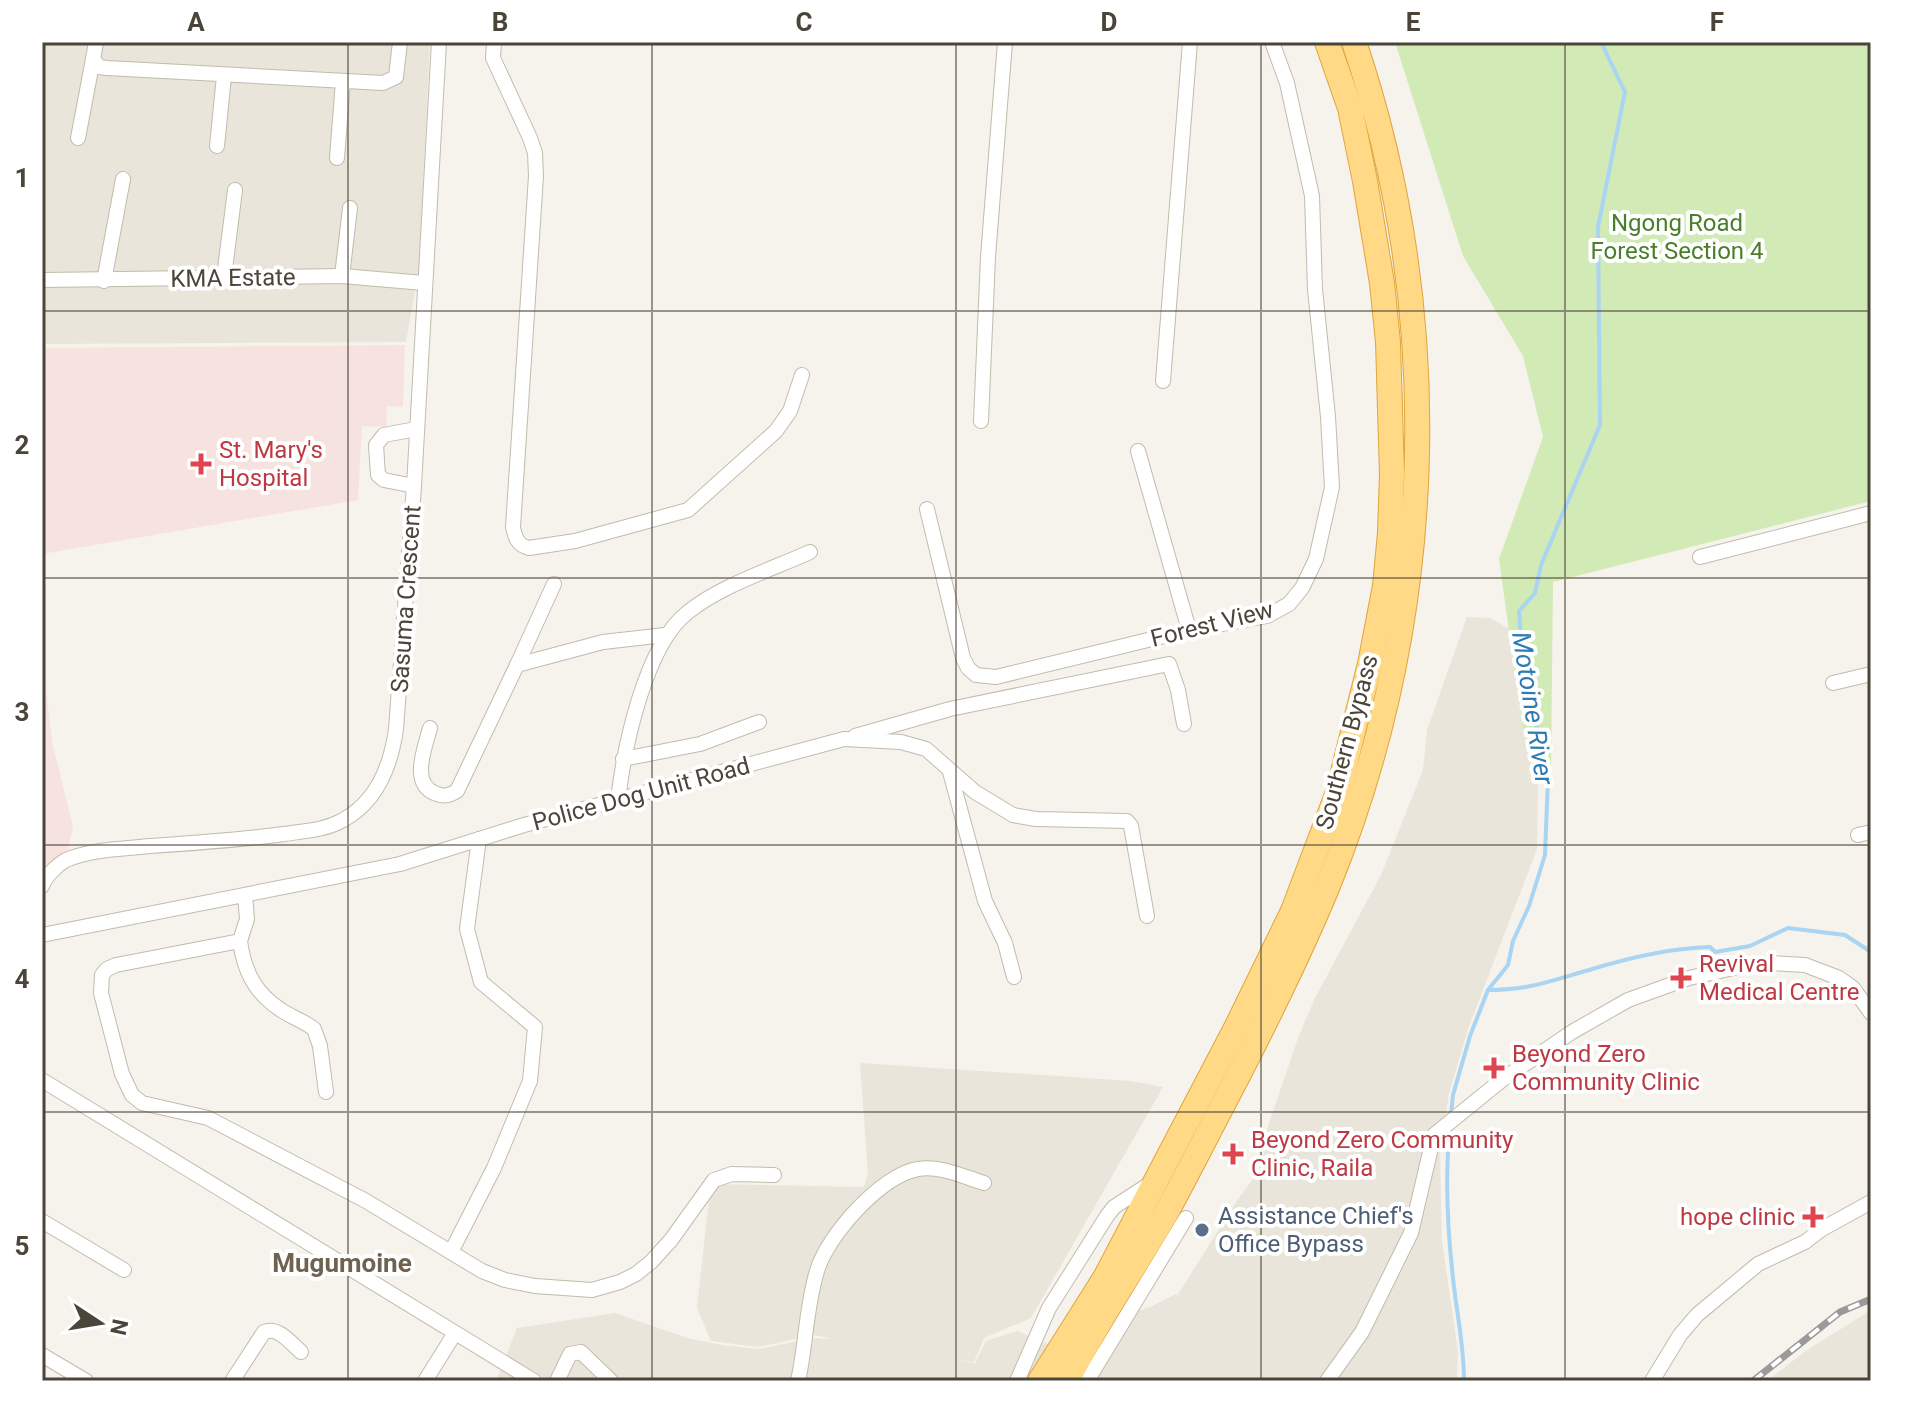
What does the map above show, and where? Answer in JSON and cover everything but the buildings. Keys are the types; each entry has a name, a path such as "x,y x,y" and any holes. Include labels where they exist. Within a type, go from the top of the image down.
{"highway":[{"name":"Southern Bypass","path":"1040,1381 1105,1278 1237,1026 1293,911 1338,792 1356,726 1385,586 1390,533 1392,474 1388,342 1382,283 1365,181 1350,108 1327,42"},
{"name":"Southern Bypass","path":"1067,1381 1165,1214 1303,942 1352,817 1381,721 1396,657 1408,591 1418,466 1414,351 1408,275 1394,182 1354,42"}],"street":[{"path":"78,138 96,42"},
{"path":"93,59 99,67 107,68 383,83 391,81 398,70 400,42"},
{"name":"Sasuma Crescent","path":"42,886 64,861 91,853 309,830 344,820 367,802 384,777 393,752 414,486 439,42"},
{"path":"494,42 493,58 535,153 513,527 516,539 522,546 529,548 575,541 688,510 776,431 790,411 802,375"},
{"path":"981,421 988,257 1005,42"},
{"path":"1163,381 1190,42"},
{"name":"Forest View","path":"927,509 963,658 976,675 996,677 1189,630 1267,616 1289,604 1302,588 1316,559 1332,487 1315,289 1312,196 1287,83 1272,42"},
{"path":"217,146 224,76"},
{"path":"337,158 343,81"},
{"path":"104,281 123,179"},
{"path":"224,277 235,190"},
{"path":"342,276 350,208"},
{"name":"KMA Estate","path":"42,280 342,276 424,283"},
{"path":"414,486 384,480 378,475 376,445 384,435 416,429"},
{"path":"1138,451 1189,630"},
{"path":"1700,557 1871,513"},
{"path":"618,800 623,759 636,708 665,635 703,601 810,552"},
{"path":"430,728 421,773 423,785 433,793 451,795 457,791 554,584"},
{"path":"517,665 603,642 665,635"},
{"path":"844,739 938,712 1169,664 1178,690 1184,724"},
{"path":"1833,683 1871,674"},
{"path":"623,759 700,744 759,722"},
{"name":"Police Dog Unit Road","path":"42,935 400,864 479,839 844,739 915,745 933,753 975,792 1013,815 1036,819 1127,821 1131,826 1147,916"},
{"path":"949,768 985,901 1005,943 1014,977"},
{"path":"451,1252 494,1168 530,1081 535,1027 481,982 467,929 479,839"},
{"path":"245,896 247,919 240,941 243,961 251,981 264,997 314,1029 320,1046 326,1092"},
{"path":"240,941 116,965 102,975 101,993 122,1074 132,1095 142,1103 208,1118 366,1201 482,1271 535,1286 592,1290 620,1282 651,1262 671,1240 714,1180 732,1174 774,1175"},
{"path":"1327,1381 1362,1332 1411,1233 1434,1135 1471,1103 1572,1032 1628,1000 1719,970 1771,963 1805,965 1839,978 1853,988 1871,1013"},
{"path":"42,1080 534,1381"},
{"path":"798,1381 816,1272 828,1246 860,1208 886,1183 919,1169 949,1172 984,1183"},
{"path":"1017,1381 1049,1308 1107,1216 1114,1207 1155,1180"},
{"path":"1652,1381 1680,1335 1697,1315 1746,1273 1871,1202"},
{"path":"1087,1381 1186,1218"},
{"path":"42,1221 124,1270"},
{"path":"232,1381 264,1332 277,1331 301,1352"},
{"path":"425,1381 455,1333"},
{"path":"557,1381 570,1354 581,1352 611,1381"},
{"path":"42,1355 86,1381"}],"shaded area":[{"path":"42,42 430,42 419,269 406,342 42,344"},
{"name":"St. Mary's Hospital","path":"405,345 403,407 387,406 386,427 362,426 358,500 42,554 42,348"},
{"path":"1467,617 1490,618 1510,629 1522,725 1538,783 1537,849 1468,1029 1449,1093 1440,1155 1442,1241 1458,1351 1457,1381 496,1381 517,1328 615,1313 687,1338 722,1345 758,1349 814,1338 835,1339 813,1335 758,1347 711,1341 697,1308 709,1198 707,1184 864,1187 868,1173 860,1063 1131,1081 1163,1087 1031,1318 984,1338 974,1362 947,1358 975,1363 986,1341 1017,1331 1062,1350 1116,1318 1177,1296 1256,1175 1266,1147 1267,1129 1298,1038 1315,998 1381,875 1423,770 1427,730"},
{"path":"42,660 53,746 73,827 67,853 42,874"},
{"path":"1871,1310 1871,1381 1767,1381 1804,1352"}],"green space":[{"name":"Ngong Road Forest Section 4","path":"1395,42 1871,42 1871,501 1553,582 1551,766 1535,770 1522,725 1499,559 1543,437 1523,356 1463,256"}],"waterway":[{"name":"Motoine River","path":"1451,1114 1453,1095 1470,1036 1488,990 1508,965 1513,941 1529,906 1545,855 1548,778 1523,664 1519,611 1535,593 1541,565 1600,425 1598,227 1625,92 1601,42"},
{"path":"1488,990 1539,984 1619,961 1664,952 1710,947 1715,952 1750,946 1788,928 1845,935 1871,952"},
{"name":"Motoine River","path":"1450,1127 1447,1169 1449,1232 1464,1381"}],"railway":[{"path":"1753,1381 1840,1312 1871,1299"}],"place":[{"name":"St. Mary's Hospital","path":"201,464"},
{"name":"Revival Medical Centre","path":"1681,978"},
{"name":"Beyond Zero Community Clinic","path":"1494,1068"},
{"name":"Beyond Zero Community Clinic, Raila","path":"1233,1154"},
{"name":"hope clinic","path":"1813,1217"},
{"name":"Assistance Chief's Office Bypass","path":"1202,1230"}],"district":[{"name":"Mugumoine","path":"342,1263"}]}
